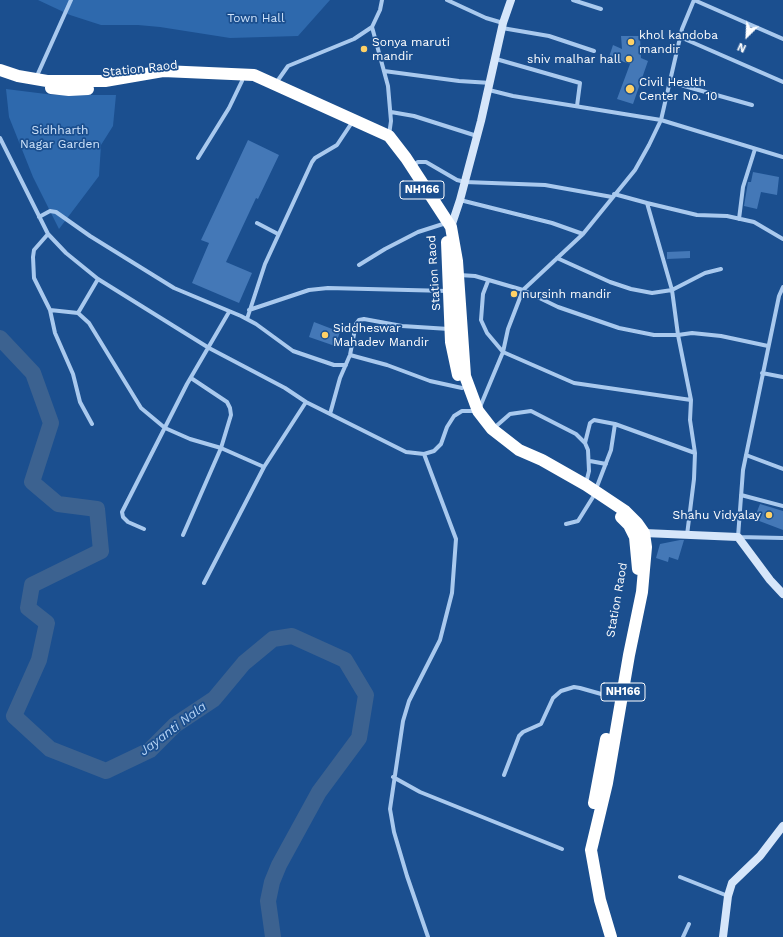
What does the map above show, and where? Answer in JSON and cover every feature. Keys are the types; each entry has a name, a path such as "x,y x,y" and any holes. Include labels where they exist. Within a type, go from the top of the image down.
{"highway":[{"name":"NH166","path":"0,70 48,81 105,81 163,71 254,75 275,88 389,136 412,166 447,226 458,274 465,376 474,411 492,429 519,450 542,460 631,515 640,535"},
{"name":"Station Raod","path":"0,78 16,83 69,90 108,87 170,78 257,82 275,88 351,124 387,139 447,226 451,329 457,372 462,388 474,411 493,437 517,455 591,491"},
{"name":"Station Raod","path":"611,937 600,900 591,850 594,803 618,698 622,647 638,572 640,535"}],"street":[{"path":"36,79 71,0"},
{"path":"275,88 288,66 354,39 372,27 380,10 382,0"},
{"path":"447,0 502,26 549,36 594,51"},
{"path":"359,265 418,232 447,226 460,200 490,86 502,26 511,0"},
{"path":"573,0 601,9"},
{"path":"0,138 48,234 66,253 98,279 208,348 285,388 306,402 406,452 424,454 434,451 441,444 447,428 454,416 462,411 474,411 504,352 508,329 523,290 584,234 644,157 661,120 680,37 694,0 783,39"},
{"path":"372,27 384,71 391,112 389,136"},
{"path":"680,37 783,82"},
{"path":"496,59 580,83 578,106"},
{"path":"384,71 490,86 513,96 661,120 783,157"},
{"path":"198,158 229,108 242,81"},
{"path":"670,82 752,105"},
{"path":"391,112 414,116 477,136"},
{"path":"247,319 265,264 312,162 315,158 336,145 351,124"},
{"path":"739,219 743,187 756,149"},
{"path":"412,166 418,162 426,162 457,180 464,182 545,185 613,195 697,215 727,216 754,222 783,239"},
{"path":"460,200 552,223 584,234"},
{"path":"647,203 672,290 678,335 691,400 690,420 695,453 694,479 686,535"},
{"path":"39,217 50,211 56,212 90,236 174,288 247,319 293,351 334,365 346,365"},
{"path":"258,223 278,234"},
{"path":"48,234 34,250 34,278 50,310 55,333 74,374 76,394 92,424"},
{"path":"557,258 610,282 631,289 652,293 672,290 705,273 721,269"},
{"path":"458,274 468,274 523,290 564,310 618,328 654,335 678,335 692,333 721,336 768,346"},
{"path":"78,313 98,279"},
{"path":"488,281 483,294 481,320 487,333 504,352 574,383 691,400"},
{"path":"783,287 779,296 762,373 743,470 738,537 783,594"},
{"path":"250,310 309,290 328,288 450,292"},
{"path":"50,310 78,313 89,323 132,397 141,408 165,428 190,439 221,448 264,467"},
{"path":"144,529 128,522 123,517 122,512 191,378 229,312"},
{"path":"330,414 340,378 350,355 356,324 359,320 364,319 402,326 451,329"},
{"path":"350,355 387,365 430,381 462,388"},
{"path":"762,373 783,377"},
{"path":"183,535 221,448 231,415 227,402 191,378"},
{"path":"204,583 264,467 306,402"},
{"path":"492,429 510,414 531,411 576,434 585,443 588,450 591,491"},
{"path":"585,443 590,424 594,420 615,424 695,453"},
{"path":"566,524 578,521 591,491 606,464 612,450 615,424"},
{"path":"424,454 456,539 452,594 440,640 409,701 403,721 393,777 390,809 394,832 428,937"},
{"path":"746,455 783,469"},
{"path":"590,461 606,464"},
{"path":"741,495 783,506"},
{"path":"640,535 783,538"},
{"path":"504,775 519,736 523,732 541,724 557,693 574,687 596,691 618,698"},
{"path":"393,777 420,792 562,849"},
{"path":"723,937 728,896 732,883 735,878 760,856 783,826"},
{"path":"680,877 728,896"},
{"path":"683,937 689,924"}],"green space":[{"name":"Town Hall","path":"38,0 330,0 298,36 230,38 160,27 138,25 101,25 70,15"},
{"name":"Sidhharth Nagar Garden","path":"6,89 54,95 116,95 113,126 101,145 99,176 59,229 33,177 9,117"}],"building":[{"path":"621,36 640,36 641,58 648,61 633,104 617,99 630,64 609,57 613,45 622,49"},
{"path":"248,140 279,155 258,199 256,198 226,262 252,273 239,303 192,283 209,243 201,240"},
{"path":"753,172 779,177 777,195 761,192 757,209 744,206 748,182 751,182"},
{"path":"690,251 690,258 667,259 667,252"},
{"name":"Siddheswar Mahadev Mandir","path":"314,322 340,332 335,346 309,337"},
{"name":"Shahu Vidyalay","path":"760,504 783,511 783,530 754,519"},
{"path":"684,540 678,560 669,557 668,562 656,558 660,544"}],"waterway":[{"name":"Jayanti Nala","path":"0,338 33,373 51,423 32,482 58,504 97,509 101,551 32,585 28,608 47,623 39,660 14,716 50,749 106,771 150,750 175,725 214,699 244,663 273,639 292,636 345,660 366,695 359,738 319,792 279,865 272,882 268,901 273,937"}],"place":[{"name":"khol kandoba mandir","path":"631,42"},
{"name":"Sonya maruti mandir","path":"364,49"},
{"name":"shiv malhar hall","path":"629,59"},
{"name":"Civil Health Center No. 10","path":"630,89"},
{"name":"nursinh mandir","path":"514,294"},
{"name":"Siddheswar Mahadev Mandir","path":"325,335"},
{"name":"Shahu Vidyalay","path":"769,515"}]}
